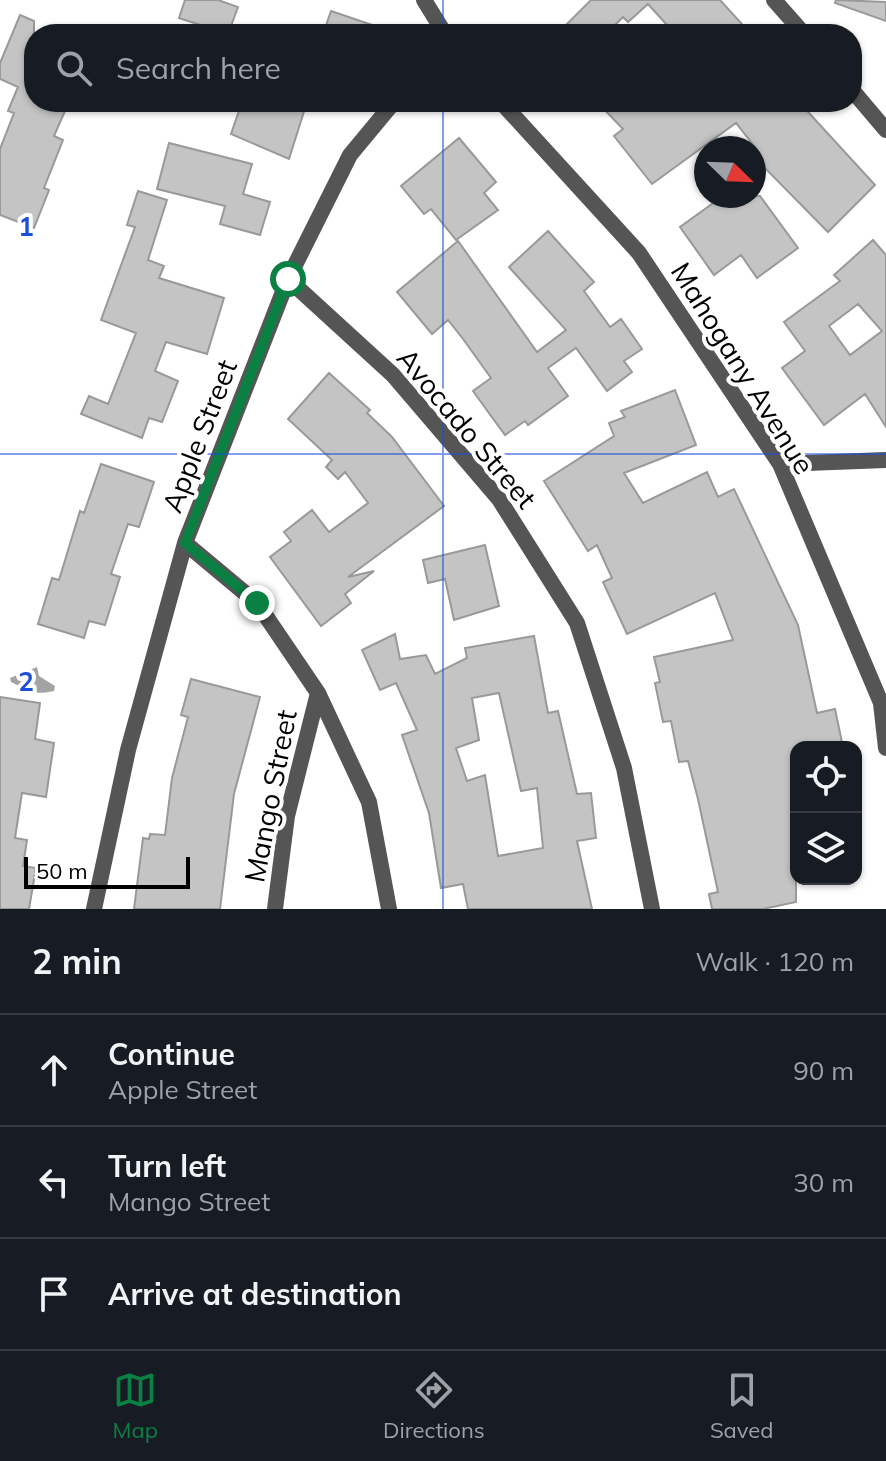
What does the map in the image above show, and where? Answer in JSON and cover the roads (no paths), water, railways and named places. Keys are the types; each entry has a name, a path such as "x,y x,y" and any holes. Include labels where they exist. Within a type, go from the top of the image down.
{"street":[{"path":"424,0 439,24"},
{"path":"774,0 795,24"},
{"path":"862,102 886,130"},
{"name":"Apple Street","path":"94,909 128,750 185,543 288,279 350,155 386,112"},
{"name":"Mahogany Avenue","path":"510,112 639,253 780,464 883,703 886,748"},
{"name":"Avocado Street","path":"288,279 393,375 499,499 577,623 624,768 652,909"},
{"path":"780,464 886,460"},
{"name":"Mango Street","path":"185,543 257,603 318,693 369,802 389,909"},
{"name":"Mango Street","path":"275,909 287,816 318,693"}]}
